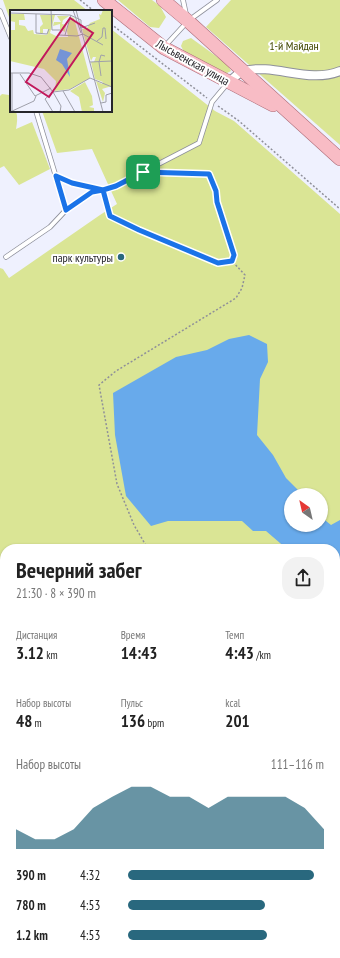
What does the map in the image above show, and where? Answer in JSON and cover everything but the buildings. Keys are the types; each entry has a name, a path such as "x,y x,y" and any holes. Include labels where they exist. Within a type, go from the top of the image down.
{"main road":[{"name":"Лысьвенская улица","path":"104,0 164,48 289,114"},
{"name":"Лысьвенская улица","path":"163,0 340,159"}],"street":[{"path":"229,82 243,71 285,71 312,76 336,73 340,71"}],"lane":[{"path":"183,0 188,21"},
{"path":"164,48 188,21 217,0"},
{"path":"0,11 10,36"},
{"path":"6,257 50,227 66,210 92,192 116,186 199,143 212,102 229,82"},
{"path":"36,112 66,210"},
{"path":"56,176 72,183 103,190"}],"path":[{"path":"80,0 93,10"},
{"path":"112,25 239,121 340,209"},
{"path":"143,172 209,174 216,191 217,202 234,255 232,261"},
{"path":"103,190 110,216 139,230 218,263 232,261"},
{"path":"145,544 134,525 117,484 99,386 116,371 236,298 242,288 245,275 232,261"}],"green space":[{"path":"3,0 74,0 87,10 10,10 10,20"},
{"path":"118,0 152,0 160,6 166,17 159,28 150,27"},
{"name":"1-й Майдан","path":"231,0 340,0 340,145 206,27"},
{"path":"112,30 215,111 234,121 340,214 340,544 0,544 0,268 3,269 9,278 117,204 92,149 57,153 42,112 112,112"},
{"path":"191,38 227,64 231,71 225,74 184,52 181,46 183,41"},
{"path":"2,94 9,95 10,97 10,112 16,112 16,129 32,122 50,169 19,185 4,166 0,168 0,96"}],"water":[{"path":"249,335 267,344 268,362 260,379 257,435 273,455 286,478 296,488 284,488 284,532 328,532 328,523 331,525 340,520 340,544 281,544 266,531 253,531 242,521 168,521 151,526 126,496 115,435 113,393 176,357 207,350 229,339"}],"place":[{"name":"парк культуры","path":"121,257"}],"route":[{"path":"143,172 116,186 103,190 92,192 66,210 56,176 72,183 103,190 110,216 139,230 218,263 232,261 234,255 226,226 217,202 216,191 209,174 143,172"}]}
